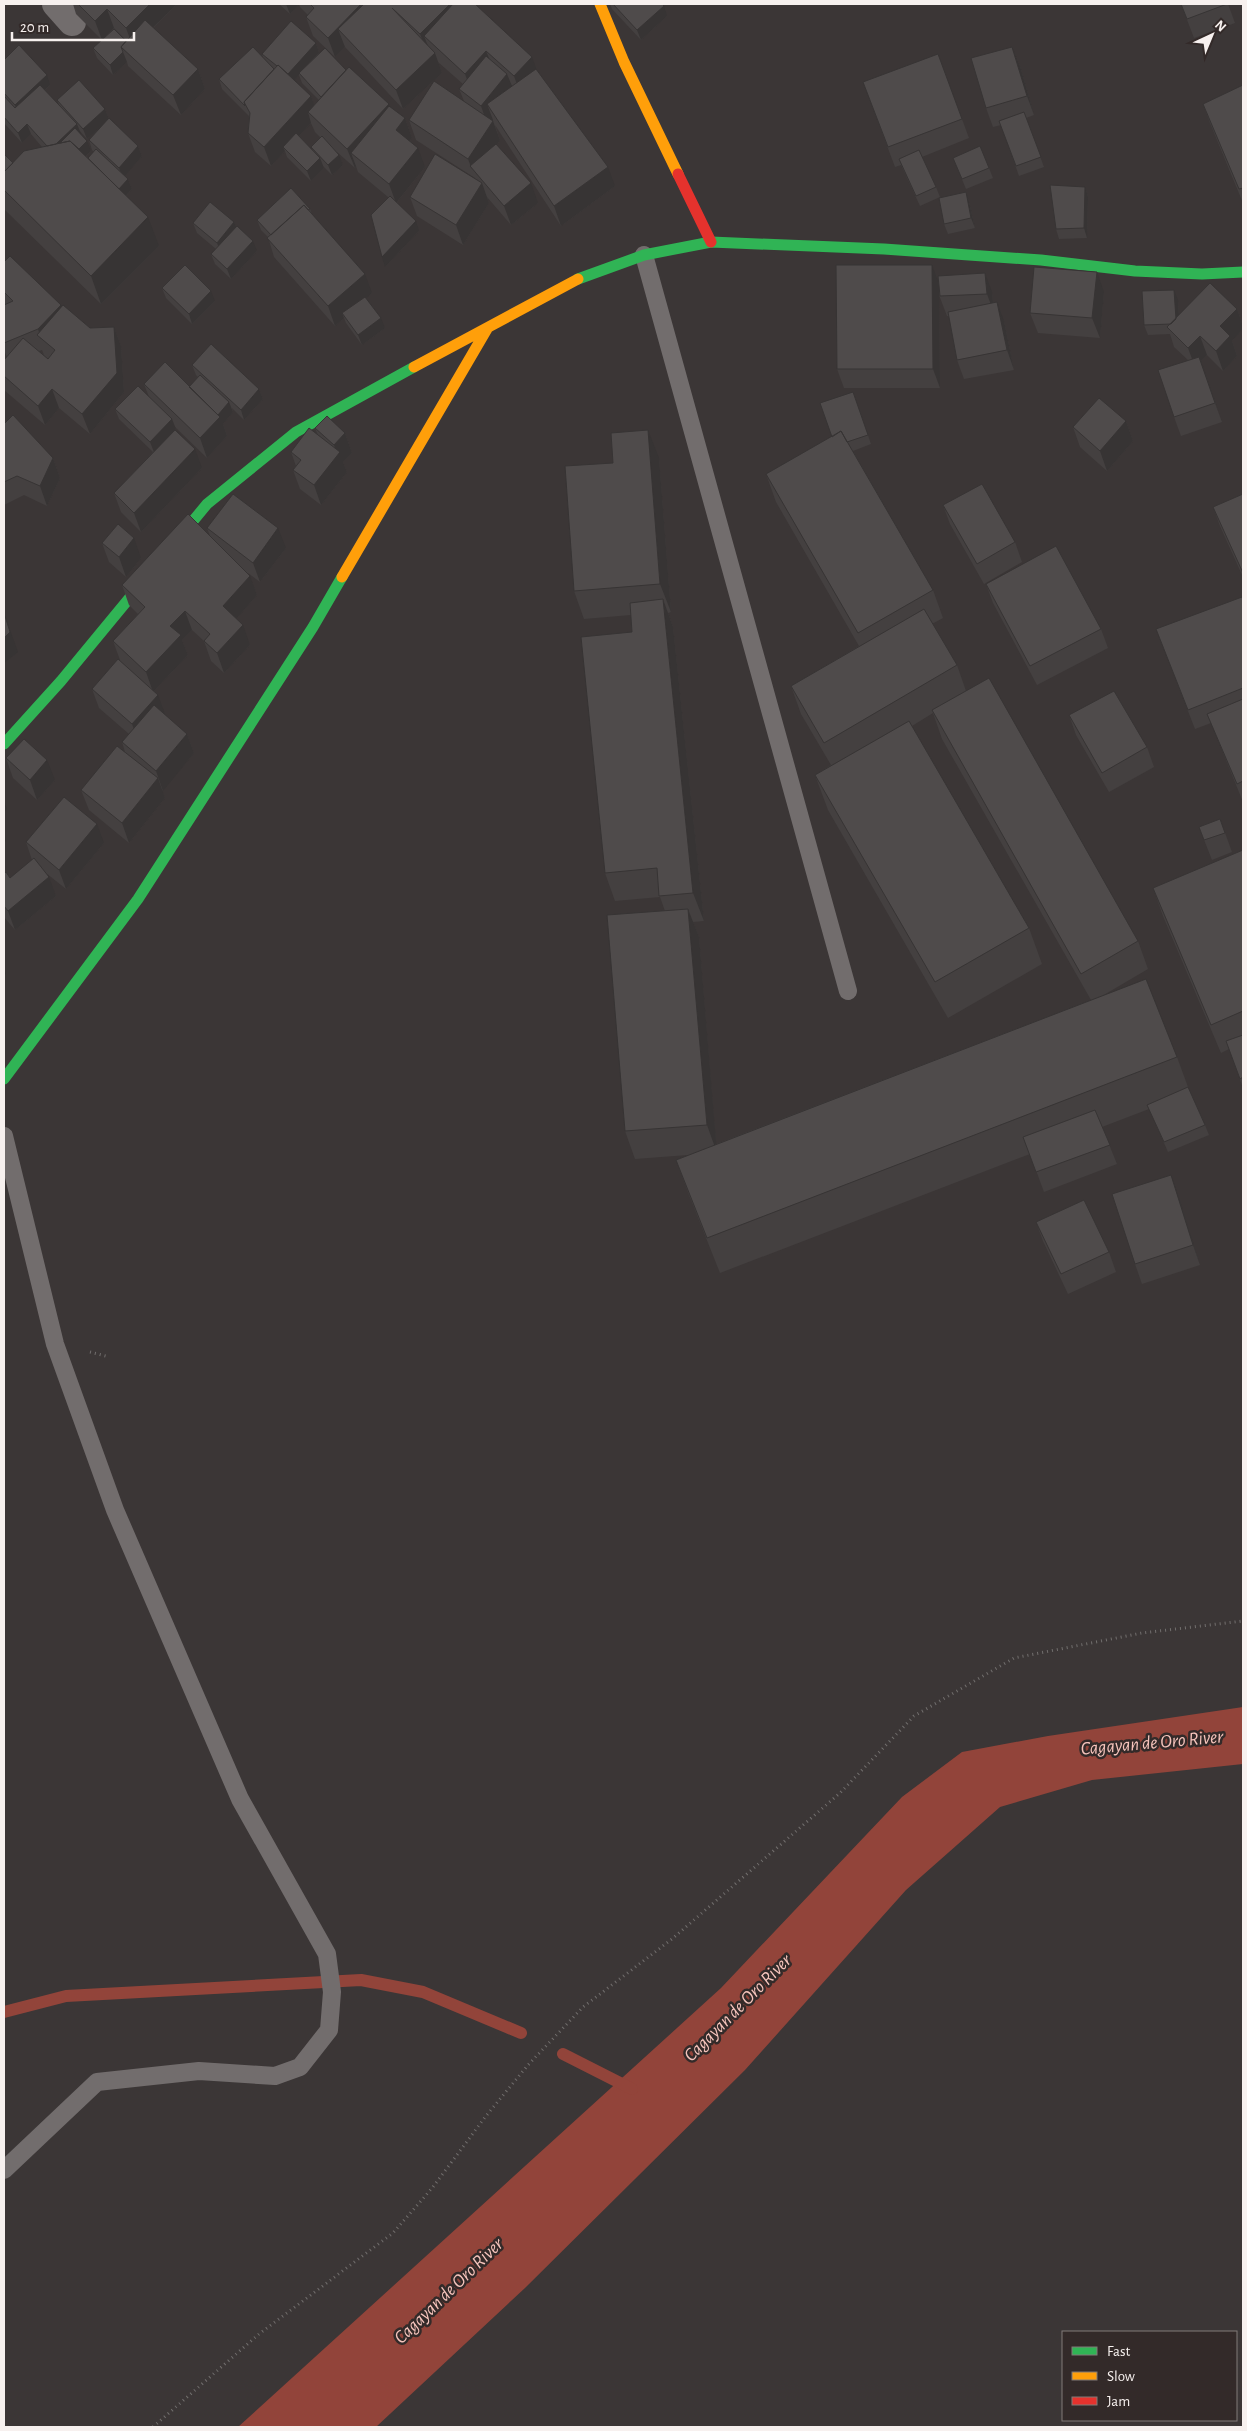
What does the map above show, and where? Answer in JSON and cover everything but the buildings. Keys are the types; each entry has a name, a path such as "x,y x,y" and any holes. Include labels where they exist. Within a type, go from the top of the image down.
{"street":[{"path":"600,4 624,62 710,242"},
{"path":"4,744 61,682 207,504 296,432 487,329 542,296 581,278 644,255 710,242 884,248 1041,260 1135,272 1202,274 1243,272"},
{"path":"4,1079 138,899 313,627 487,329"}],"lane":[{"path":"644,255 848,991"},
{"path":"4,1136 56,1344 115,1510 240,1799 327,1954 332,1992 329,2030 300,2067 275,2076 200,2071 97,2082 4,2170"}],"path":[{"path":"153,2427 259,2334 393,2233 433,2187 486,2116 528,2065 583,2008 672,1939 840,1793 914,1716 1014,1658 1142,1633 1243,1621"}],"water":[{"name":"Cagayan de Oro River","path":"1243,1707 1243,1764 1092,1780 1000,1807 906,1890 745,2070 525,2288 376,2427 238,2427 721,1988 902,1797 962,1752 1048,1736"}],"waterway":[{"path":"4,2012 66,1996 361,1980 423,1992 521,2033"},
{"path":"563,2054 632,2089"}],"traffic: fast":[{"path":"578,279 644,255 711,242 884,249 1041,260 1135,271 1202,274 1243,272"},
{"path":"4,744 61,681 207,504 296,432 414,367"},
{"path":"4,1079 138,899 313,627 342,577"}],"traffic: slow":[{"path":"600,4 624,62 678,174"},
{"path":"414,367 578,279"},
{"path":"342,577 487,329"}],"traffic: jam":[{"path":"678,174 711,242"}]}
